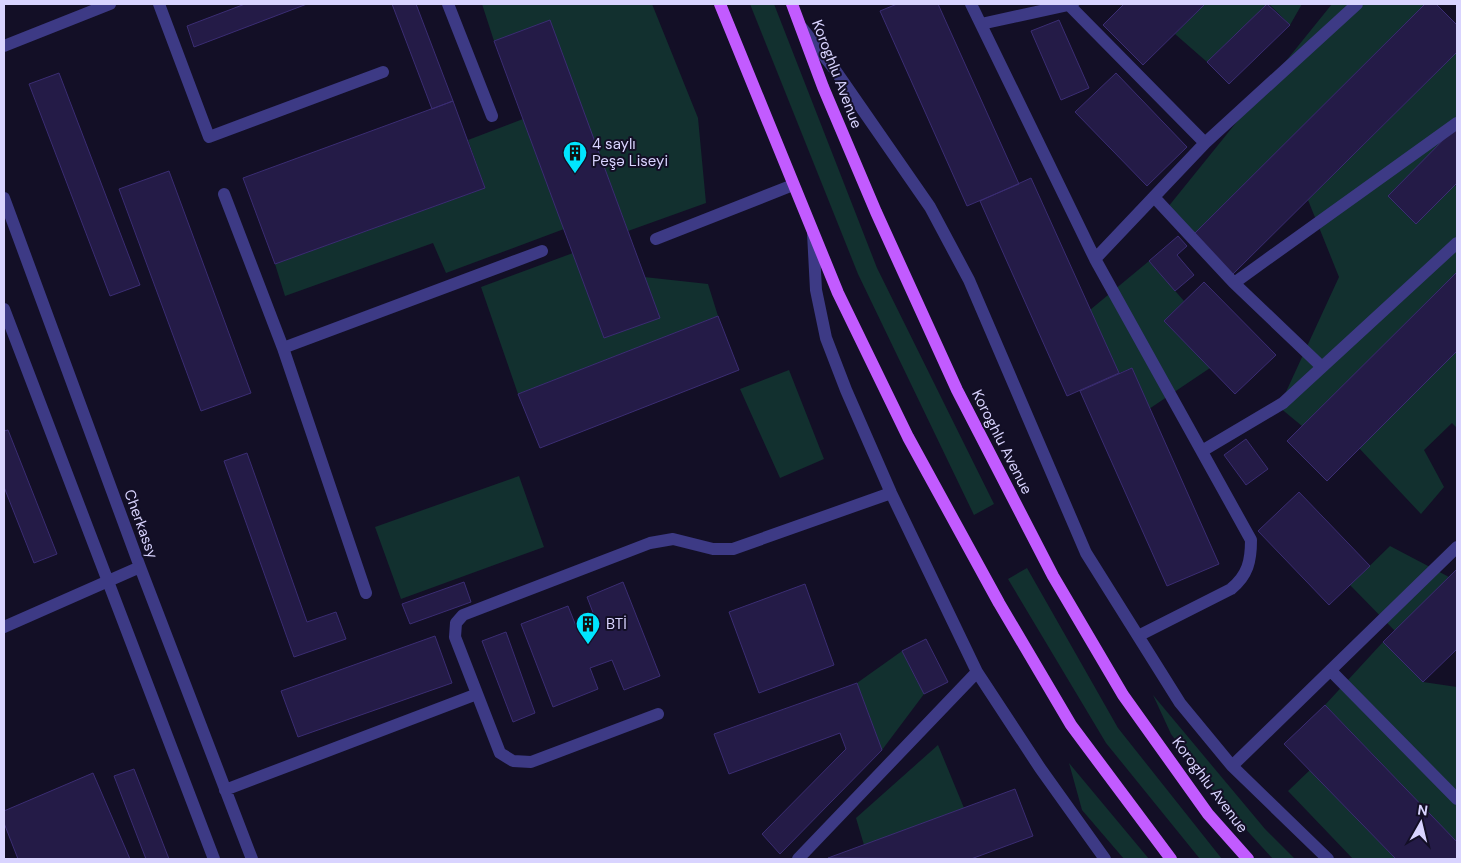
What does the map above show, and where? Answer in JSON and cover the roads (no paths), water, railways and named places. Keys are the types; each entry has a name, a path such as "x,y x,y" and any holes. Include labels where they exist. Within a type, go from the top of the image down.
{"main road":[{"path":"720,4 838,293 908,437 1000,603 1071,725 1171,859"},
{"name":"Koroghlu Avenue","path":"792,4 823,87 872,203 957,390 1053,576 1123,695 1208,814 1248,859"}],"street":[{"path":"4,46 110,4"},
{"path":"159,4 209,137 383,72"},
{"path":"448,4 492,116"},
{"path":"971,4 1095,259 1251,540 1251,559 1243,579 1232,589 1138,636"},
{"path":"981,24 1070,4 1205,143"},
{"path":"1095,259 1205,143 1357,4"},
{"path":"801,26 835,70 930,207 969,280 1086,553 1180,703 1232,766 1328,859"},
{"path":"1234,283 1457,123"},
{"path":"656,239 793,185"},
{"path":"224,194 283,348 366,593"},
{"path":"1154,197 1234,283 1322,367"},
{"name":"Cherkassy","path":"4,198 140,567 252,859"},
{"path":"812,231 816,290 826,338 846,390 891,492 978,672 1040,768 1105,859"},
{"path":"1202,450 1283,403 1457,243"},
{"path":"283,348 542,251"},
{"path":"4,309 214,859"},
{"path":"658,714 531,762 513,761 500,753 455,637 456,623 463,615 650,543 673,539 713,549 733,549 891,492"},
{"path":"1232,766 1457,547"},
{"path":"4,627 140,567"},
{"path":"1331,671 1457,799"},
{"path":"798,859 978,672"},
{"path":"225,790 477,694"}],"place":[{"name":"4 saylı Peşə Liseyi","path":"575,174"},
{"name":"BTİ","path":"588,645"}]}
